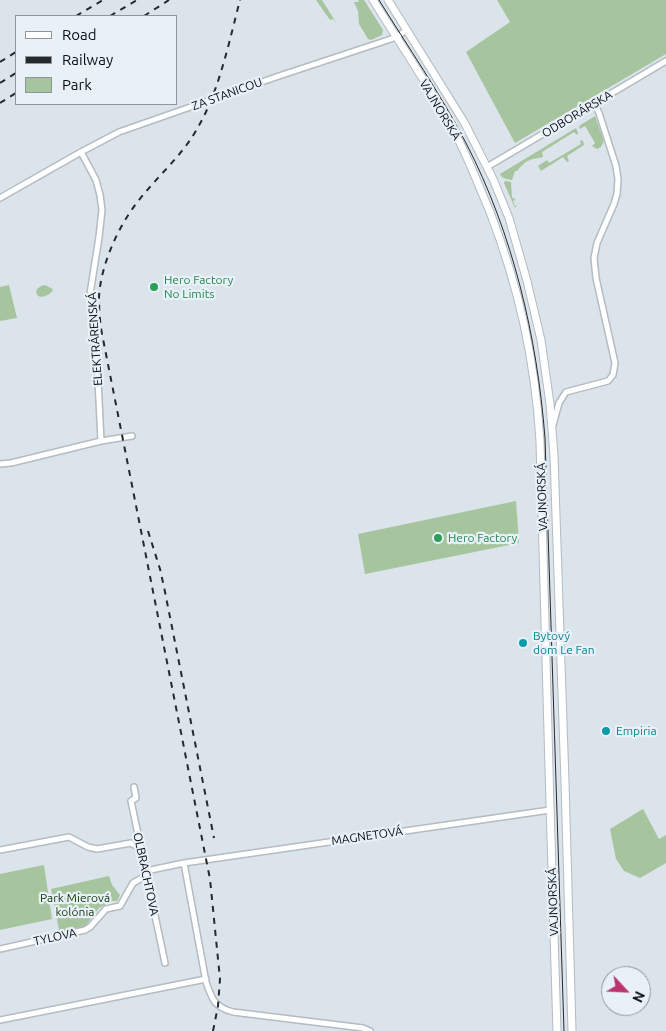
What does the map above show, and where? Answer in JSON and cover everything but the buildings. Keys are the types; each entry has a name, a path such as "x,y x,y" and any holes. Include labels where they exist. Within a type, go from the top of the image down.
{"main road":[{"name":"VAJNORSKÁ","path":"373,0 450,126 474,174 498,234 514,283 529,347 538,410 543,506 557,1031"},
{"name":"VAJNORSKÁ","path":"388,0 454,106 487,167 509,218 529,290 544,358 552,428 565,766 572,1031"},
{"path":"474,174 487,167"}],"street":[{"name":"ZA STANICOU","path":"0,198 119,132 396,37 407,30"},
{"name":"ODBORÁRSKA","path":"487,167 666,60"},
{"path":"552,428 559,403 566,392 604,383 612,377 615,370 596,278 594,258 597,243 616,194 618,178 617,169 594,103"},
{"name":"ELEKTRÁRENSKÁ","path":"81,152 96,180 102,210 90,294 98,380 101,441"},
{"path":"0,464 101,441 132,436"},
{"name":"OLBRACHTOVA","path":"134,787 136,798 131,801 165,963"},
{"name":"MAGNETOVÁ","path":"146,873 184,863 550,810"},
{"path":"0,850 69,837 88,847 97,849 131,844 141,849"},
{"path":"184,863 206,978 213,1000 218,1006 233,1012 363,1028 370,1031"},
{"name":"TYLOVA","path":"0,949 85,930 106,909 120,906 133,884 146,873"},
{"path":"0,1020 206,978"}],"green space":[{"path":"316,0 322,0 337,24 333,19 330,20"},
{"path":"358,0 364,0 383,30 382,35 371,40 368,39 359,24 358,11 354,2 359,2"},
{"path":"497,0 666,0 666,54 515,143 466,52 510,22"},
{"path":"595,116 604,141 601,147 597,149 592,146 595,143 585,126 580,129 579,126"},
{"path":"576,128 577,135 574,132 542,152 543,157 526,162 515,171 512,180 501,176 500,174"},
{"path":"580,140 583,141 584,145 567,156 569,161 567,162 563,157 541,171 538,166 547,160 549,163 581,144"},
{"path":"505,181 511,182 512,198 515,200 513,201 515,206 517,205 515,208 504,183"},
{"path":"9,285 17,318 0,321 0,287"},
{"path":"45,285 53,290 46,296 38,296 37,289"},
{"name":"Hero Factory","path":"516,501 519,543 365,574 358,534"},
{"path":"643,809 659,839 666,835 666,863 640,878 624,871 616,859 610,829"},
{"name":"Park Mierová kolónia","path":"44,865 52,919 0,930 0,874"},
{"name":"Park Mierová kolónia","path":"109,876 112,885 120,895 117,901 112,901 99,908 84,928 62,933 59,930 51,889"}],"tram line":[{"path":"379,0 446,106 483,178 510,249 529,324 536,362 545,438 564,1031"}],"railway":[{"path":"78,15 103,0"},
{"path":"112,15 137,0"},
{"path":"146,15 169,0"},
{"path":"213,1031 218,1006 220,979 210,879 102,334 99,297 108,256 120,229 136,204 185,147 205,115 223,66 240,0"},
{"path":"0,62 15,53"},
{"path":"0,83 15,74"},
{"path":"0,103 15,94"},
{"path":"148,531 164,587 214,838"}],"place":[{"name":"Hero Factory No Limits","path":"154,287"},
{"name":"Hero Factory","path":"438,538"},
{"name":"Bytový dom Le Fan","path":"523,643"},
{"name":"Empiria","path":"606,731"}]}
